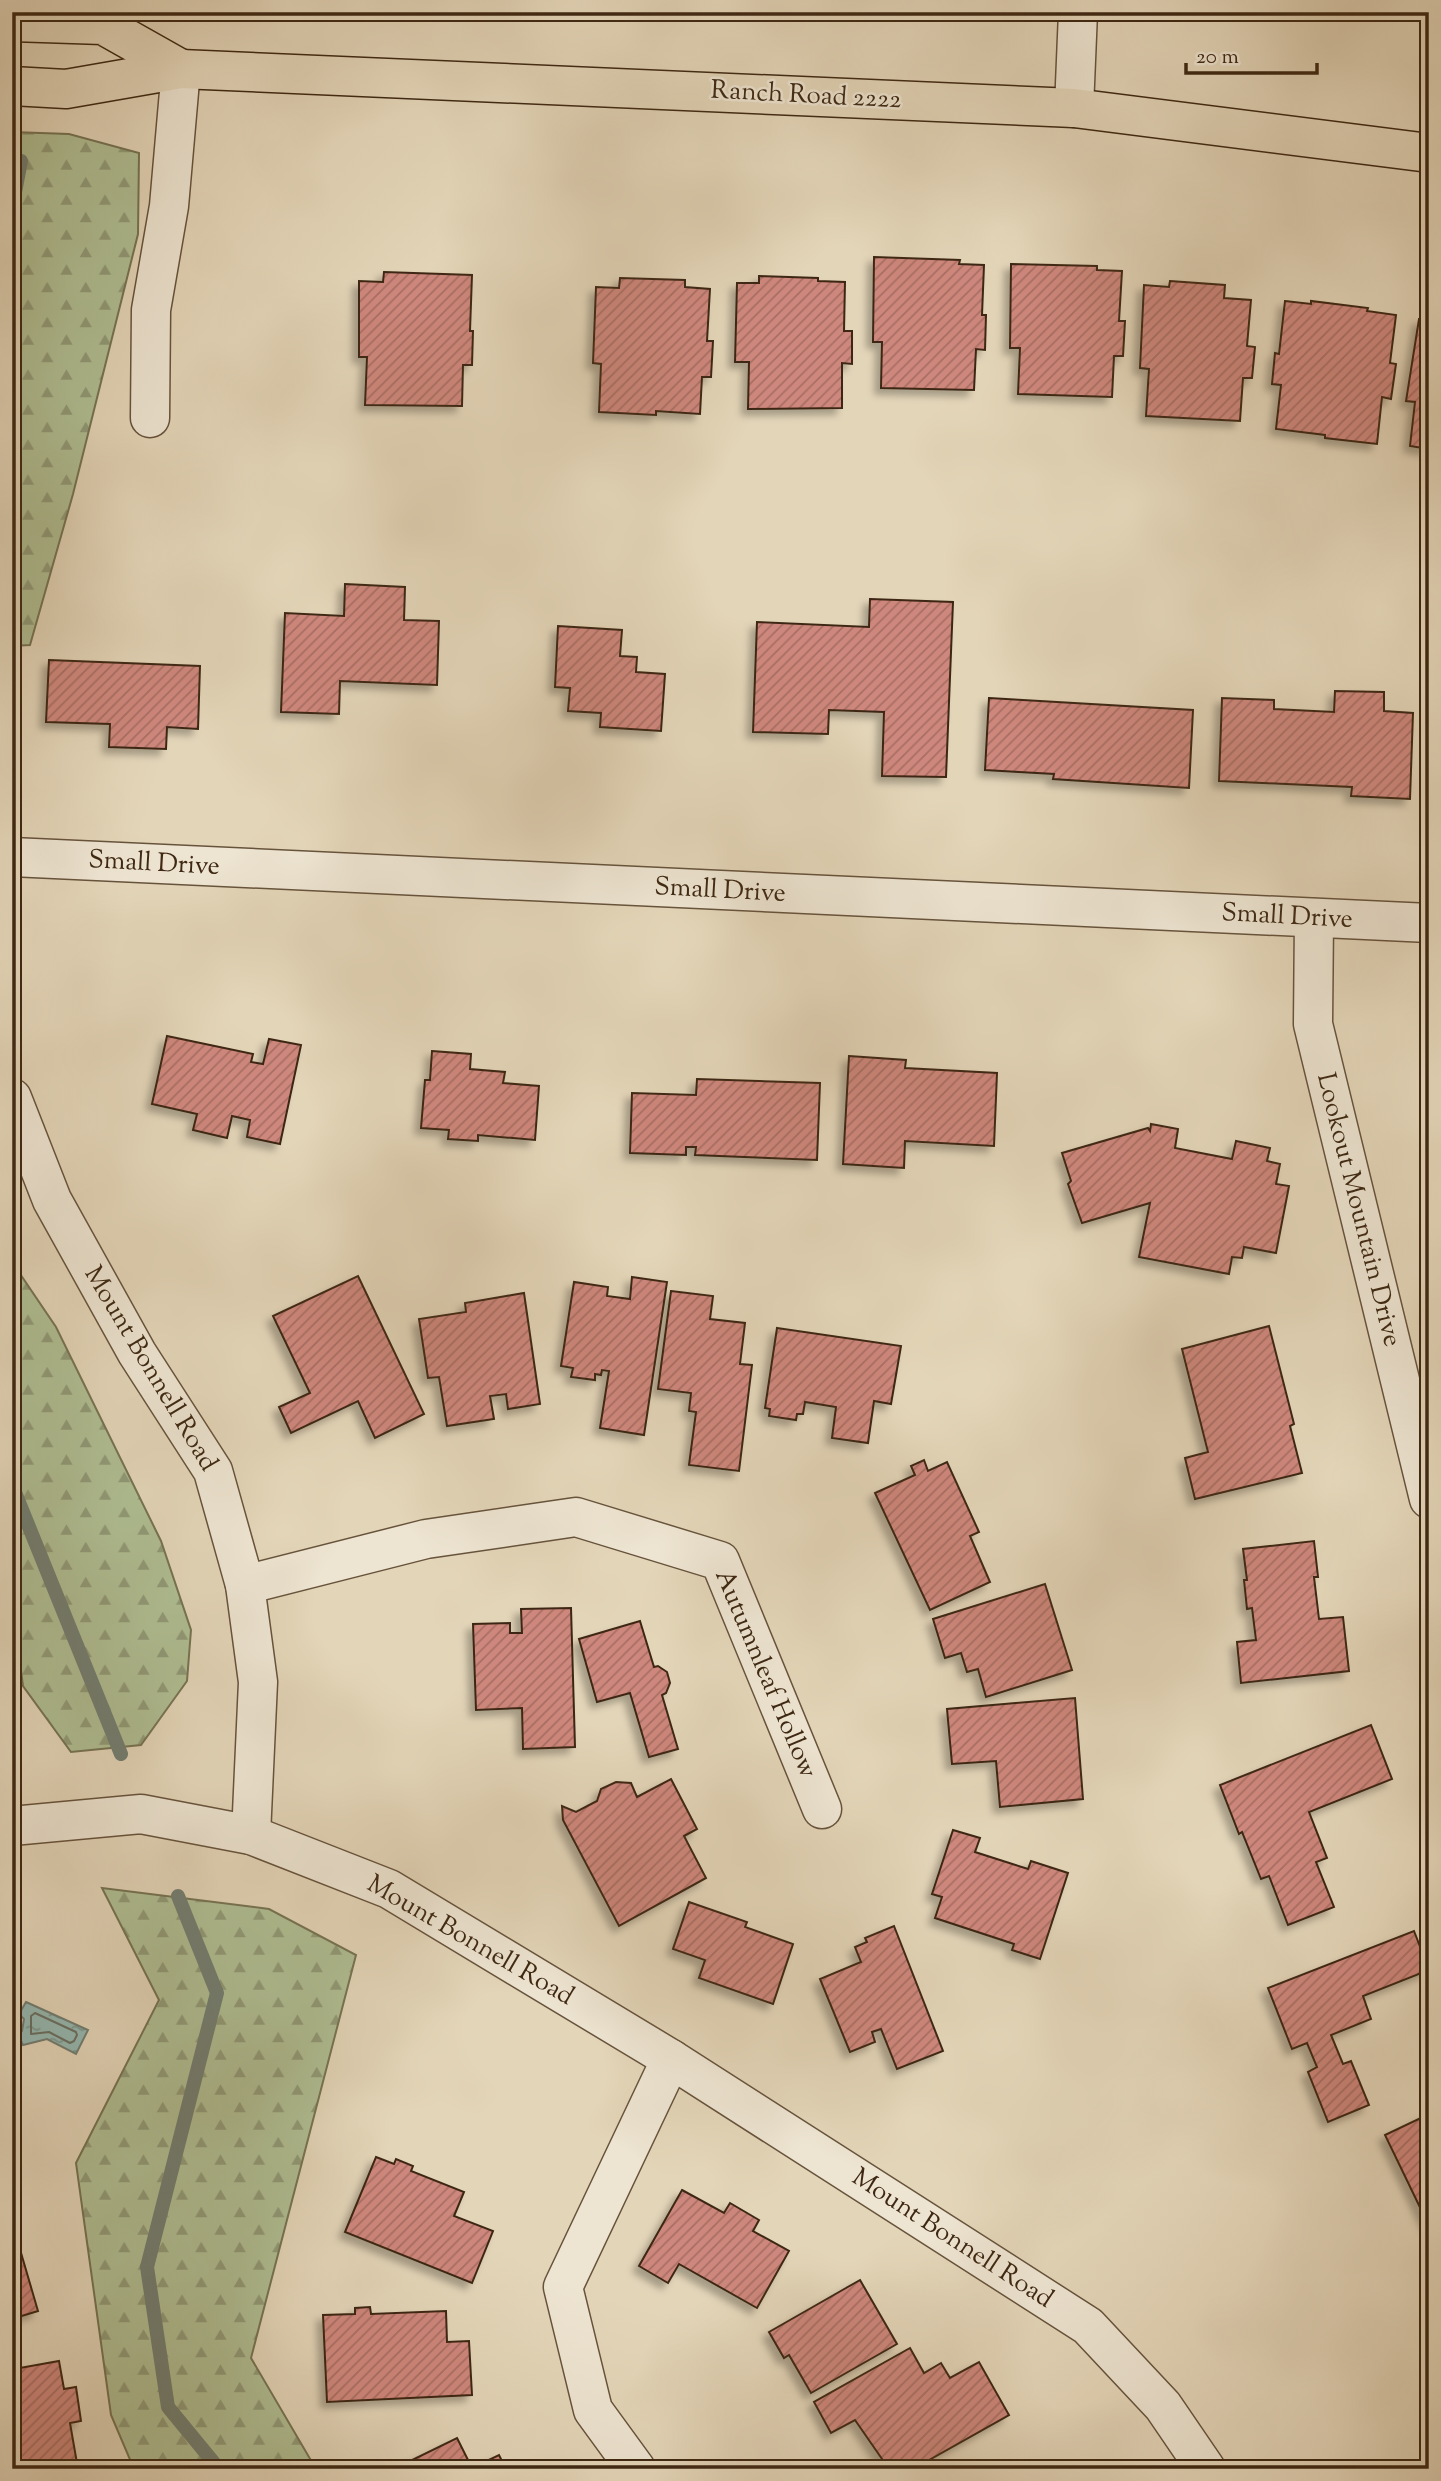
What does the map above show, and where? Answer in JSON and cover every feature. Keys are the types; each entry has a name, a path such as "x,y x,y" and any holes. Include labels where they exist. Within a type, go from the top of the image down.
{"main road":[{"name":"Ranch Road 2222","path":"12,22 103,25 181,69"},
{"name":"Ranch Road 2222","path":"12,86 66,89 181,69 1074,108 1429,153"}],"street":[{"path":"1074,108 1078,12"},
{"path":"150,418 151,310 169,206 181,69"},
{"name":"Small Drive","path":"12,858 1429,923"},
{"name":"Lookout Mountain Drive","path":"1314,918 1312,1024 1429,1499"},
{"name":"Mount Bonnell Road","path":"12,1098 52,1200 137,1353 213,1471 246,1585 258,1682 251,1835 389,1889 671,2059 1088,2326 1163,2406 1206,2469"},
{"name":"Autumnleaf Hollow","path":"246,1585 426,1539 576,1517 720,1561 822,1809"},
{"path":"12,1826 141,1814 251,1835"},
{"path":"636,2469 593,2410 563,2287 671,2059"}],"green space":[{"path":"12,132 69,134 139,153 138,234 73,494 30,645 12,646"},
{"path":"12,1262 56,1327 161,1541 191,1630 187,1681 141,1745 71,1752 23,1686 12,1602"},
{"path":"102,1888 269,1909 356,1955 251,2358 316,2469 134,2469 111,2415 76,2163 159,2000"}],"water":[{"path":"26,2002 88,2030 76,2054 47,2039 23,2045 18,2035 22,2031 24,2019 19,2014"}],"building":[{"path":"874,257 960,260 959,264 984,265 982,315 986,315 985,350 976,349 974,390 881,388 882,342 873,342"},
{"path":"1011,264 1097,266 1097,270 1122,271 1119,321 1125,321 1123,356 1114,356 1112,397 1018,394 1020,348 1010,348"},
{"path":"384,272 472,275 472,365 463,365 462,406 365,405 367,357 359,357 359,281 383,282"},
{"path":"759,276 818,278 818,281 845,282 844,331 852,331 852,364 842,363 842,408 748,409 749,362 735,362 737,283 759,283"},
{"path":"620,278 685,280 685,287 710,289 707,341 713,341 711,377 702,377 700,414 656,411 656,415 599,412 601,364 593,363 596,287 619,288"},
{"path":"1170,281 1225,285 1224,298 1251,300 1247,346 1255,347 1252,378 1243,378 1240,421 1146,416 1149,369 1140,368 1144,285 1169,287"},
{"path":"1285,301 1311,304 1311,301 1368,308 1367,311 1396,315 1390,363 1396,364 1391,399 1382,397 1377,444 1276,429 1281,385 1272,384 1275,353 1279,354"},
{"path":"1419,319 1429,320 1429,449 1410,446 1415,402 1406,401"},
{"path":"345,584 405,587 404,620 439,621 437,685 340,681 339,714 281,712 285,613 344,616"},
{"path":"870,599 953,602 946,777 882,776 884,712 829,710 828,734 753,732 757,622 869,627"},
{"path":"558,626 622,630 620,656 637,657 636,672 665,674 661,731 600,727 601,713 568,711 570,688 555,687"},
{"path":"49,660 200,666 198,729 167,727 166,749 109,747 110,724 46,722"},
{"path":"1335,691 1384,692 1384,711 1413,713 1410,799 1351,796 1352,787 1219,781 1222,698 1274,700 1274,709 1334,712"},
{"path":"989,698 1193,710 1189,788 1053,779 1054,774 985,770"},
{"path":"167,1036 253,1054 251,1062 263,1064 269,1039 301,1045 280,1144 247,1137 250,1120 232,1116 227,1138 193,1130 197,1114 152,1104"},
{"path":"432,1051 471,1054 470,1069 505,1072 503,1083 539,1086 535,1140 478,1135 478,1141 448,1139 449,1130 421,1128 425,1080 430,1080"},
{"path":"849,1056 906,1060 905,1068 997,1073 994,1146 905,1141 904,1168 843,1164"},
{"path":"697,1079 820,1083 817,1160 695,1155 696,1147 686,1147 686,1155 630,1153 632,1093 696,1095"},
{"path":"1151,1124 1178,1129 1175,1148 1232,1159 1236,1141 1270,1148 1267,1161 1280,1164 1276,1184 1289,1186 1276,1253 1244,1247 1242,1258 1232,1257 1229,1274 1139,1257 1150,1203 1082,1223 1068,1184 1071,1181 1062,1153 1148,1128 1150,1131"},
{"path":"358,1276 424,1414 375,1438 358,1401 291,1433 279,1407 310,1393 273,1316"},
{"path":"632,1277 667,1282 644,1435 600,1428 609,1371 602,1370 601,1375 595,1374 595,1380 571,1377 573,1368 561,1366 574,1282 608,1287 607,1296 630,1299"},
{"path":"671,1291 713,1296 710,1319 745,1323 740,1364 752,1365 739,1471 689,1465 696,1412 689,1411 691,1393 658,1389"},
{"path":"524,1293 540,1404 508,1409 506,1394 490,1396 494,1419 447,1426 439,1377 428,1378 419,1319 466,1312 465,1303"},
{"path":"1269,1326 1294,1424 1290,1426 1302,1473 1195,1499 1185,1458 1208,1452 1182,1349"},
{"path":"777,1328 901,1346 891,1404 874,1401 868,1443 832,1438 836,1407 805,1402 803,1414 797,1414 796,1420 769,1416 770,1409 765,1408"},
{"path":"924,1460 928,1471 947,1462 979,1532 970,1536 990,1582 930,1610 875,1493 915,1475 911,1466"},
{"path":"1314,1541 1318,1577 1314,1577 1319,1619 1343,1617 1349,1671 1241,1683 1237,1642 1256,1640 1252,1608 1247,1609 1243,1549"},
{"path":"1045,1584 1072,1670 986,1697 978,1669 967,1672 961,1653 945,1658 933,1619"},
{"path":"571,1608 575,1747 523,1749 522,1708 476,1710 473,1624 510,1623 510,1633 522,1633 521,1609"},
{"path":"640,1621 654,1667 658,1666 667,1672 670,1683 666,1693 662,1695 678,1749 649,1757 630,1693 597,1702 579,1639"},
{"path":"1075,1698 1083,1799 1000,1807 996,1761 952,1764 947,1709"},
{"path":"1371,1725 1392,1779 1309,1812 1327,1858 1316,1862 1334,1907 1288,1925 1269,1876 1261,1879 1242,1832 1239,1834 1220,1785"},
{"path":"671,1779 697,1829 684,1836 706,1878 619,1926 563,1820 562,1806 576,1812 597,1801 601,1789 616,1782 631,1783 637,1797"},
{"path":"953,1830 980,1838 975,1852 1028,1869 1031,1861 1068,1873 1040,1959 1012,1950 1014,1944 935,1918 942,1897 932,1894"},
{"path":"689,1902 747,1922 745,1927 793,1944 773,2004 699,1978 705,1960 673,1949"},
{"path":"894,1926 943,2051 897,2069 881,2029 872,2032 875,2042 850,2052 820,1979 861,1962 855,1947 867,1942 865,1938"},
{"path":"1414,1931 1429,1970 1363,1996 1371,2019 1331,2035 1343,2064 1351,2061 1369,2105 1328,2122 1308,2072 1317,2067 1307,2043 1292,2049 1268,1988"},
{"path":"1429,2114 1429,2226 1385,2135"},
{"path":"376,2157 394,2164 396,2159 413,2166 411,2171 464,2192 454,2216 493,2231 472,2283 345,2232"},
{"path":"682,2190 724,2213 730,2203 759,2220 753,2231 789,2251 757,2308 679,2264 668,2283 639,2266"},
{"path":"12,2222 38,2311 12,2319"},
{"path":"860,2280 897,2344 811,2393 789,2355 784,2358 769,2332"},
{"path":"370,2307 371,2314 446,2311 447,2342 469,2341 472,2395 327,2402 323,2315 355,2314 355,2308"},
{"path":"910,2348 924,2373 941,2363 950,2378 979,2362 1009,2415 913,2469 889,2469 855,2420 831,2433 814,2402"},
{"path":"59,2361 64,2389 76,2387 81,2421 70,2423 78,2469 12,2469 12,2385 17,2384 14,2369"},
{"path":"457,2438 472,2468 499,2455 506,2469 385,2469 398,2463 400,2466"}],"waterway":[{"path":"12,208 21,161"},
{"path":"12,1485 121,1754"},
{"path":"178,1896 217,1993 147,2267 168,2407 219,2469"}]}
